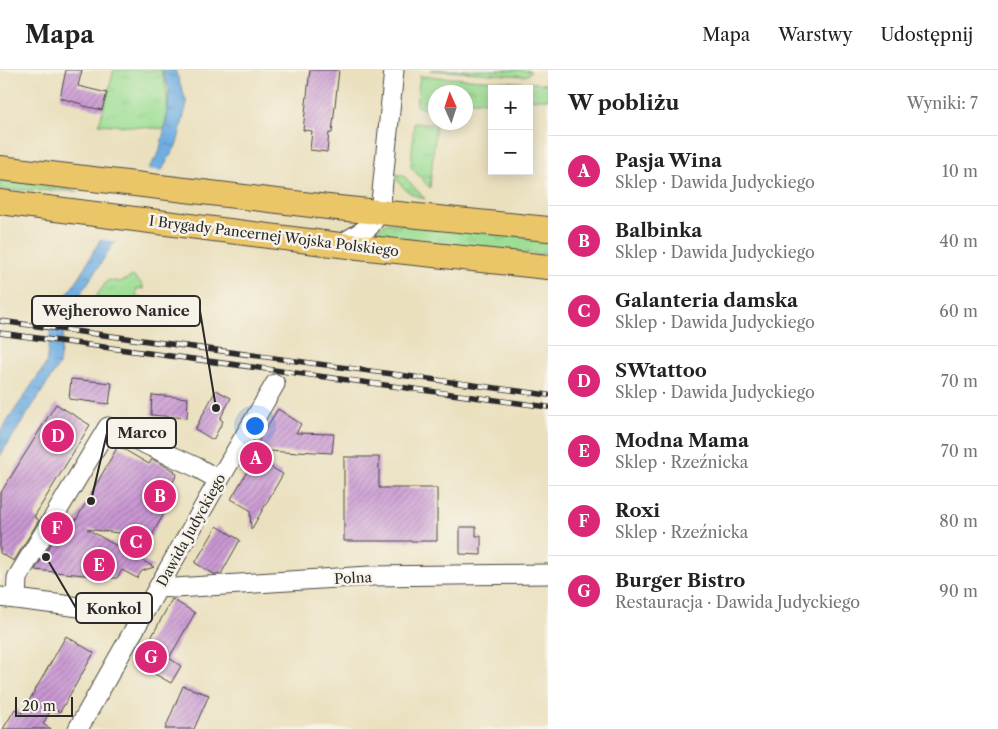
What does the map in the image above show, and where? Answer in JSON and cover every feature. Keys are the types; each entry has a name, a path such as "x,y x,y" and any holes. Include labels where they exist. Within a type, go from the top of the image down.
{"main road":[{"path":"0,168 178,190 548,229"},
{"name":"I Brygady Pancernej Wojska Polskiego","path":"0,202 340,245 548,267"}],"street":[{"path":"340,245 369,227 380,212 394,70"},
{"name":"Dawida Judyckiego","path":"78,729 275,384"},
{"path":"143,615 8,598 17,578 108,427 196,467 219,480"},
{"name":"Polna","path":"159,587 175,588 369,576 548,574"}],"green space":[{"path":"114,70 161,70 166,86 167,99 164,129 99,124"},
{"path":"430,70 531,71 528,75 523,76"},
{"path":"420,76 548,84 548,99 533,99 533,85 488,85 488,101 473,101 473,85 428,85 428,110 416,106"},
{"path":"414,123 428,124 428,130 435,130 430,188 411,167"},
{"path":"394,174 403,175 425,199 406,190"},
{"path":"0,178 78,191 0,190"},
{"path":"385,223 548,239 548,255 375,238 374,234"},
{"path":"133,276 143,285 143,289 137,288 136,296 142,297 140,305 132,308 96,299 108,280 120,282"}],"water":[{"path":"162,70 175,70 187,103 177,144 66,316 59,365 0,456 0,432 46,364 53,314 78,279 100,240 159,153 167,118 169,90"}],"pier":[{"path":"147,169 164,171 119,242 97,239"}],"building":[{"path":"66,70 82,70 78,86 107,93 102,110 82,106 82,104 60,98"},
{"path":"310,70 339,70 332,133 329,133 327,152 310,150 312,131 303,130"},
{"path":"71,379 112,383 109,404 69,399"},
{"path":"216,390 231,398 220,419 223,421 213,440 195,429"},
{"path":"152,395 188,398 187,418 151,415"},
{"path":"56,404 90,425 34,517 39,520 14,561 0,553 0,494"},
{"path":"278,409 301,424 296,433 334,434 332,453 255,450 261,436"},
{"path":"118,446 149,464 152,459 175,471 177,474 169,490 175,494 151,537 87,529 154,567 142,571 137,578 122,570 117,578 109,578 97,571 94,576 35,570 59,531 67,536"},
{"path":"344,457 379,457 379,488 437,488 437,541 344,541"},
{"path":"255,458 283,474 251,530 250,510 231,499"},
{"path":"217,526 240,540 221,574 214,574 195,563"},
{"path":"460,527 476,527 476,536 481,536 481,555 460,554"},
{"path":"172,599 195,613 169,658 181,666 171,683 153,673 156,669 139,660"},
{"path":"66,636 94,653 60,712 52,708 43,724 51,729 3,729 15,709 22,713"},
{"path":"183,686 209,695 194,729 165,729"}],"railway":[{"path":"0,321 548,395"},
{"path":"0,333 548,407"}],"place":[{"name":"Wejherowo Nanice","path":"216,408"},
{"name":"SWtattoo","path":"58,436"},
{"name":"Pasja Wina","path":"256,458"},
{"name":"Balbinka","path":"160,496"},
{"name":"Marco","path":"91,501"},
{"name":"Roxi","path":"57,528"},
{"name":"Galanteria damska","path":"136,542"},
{"name":"Konkol","path":"46,557"},
{"name":"Modna Mama","path":"99,565"},
{"name":"Burger Bistro","path":"151,657"}]}
